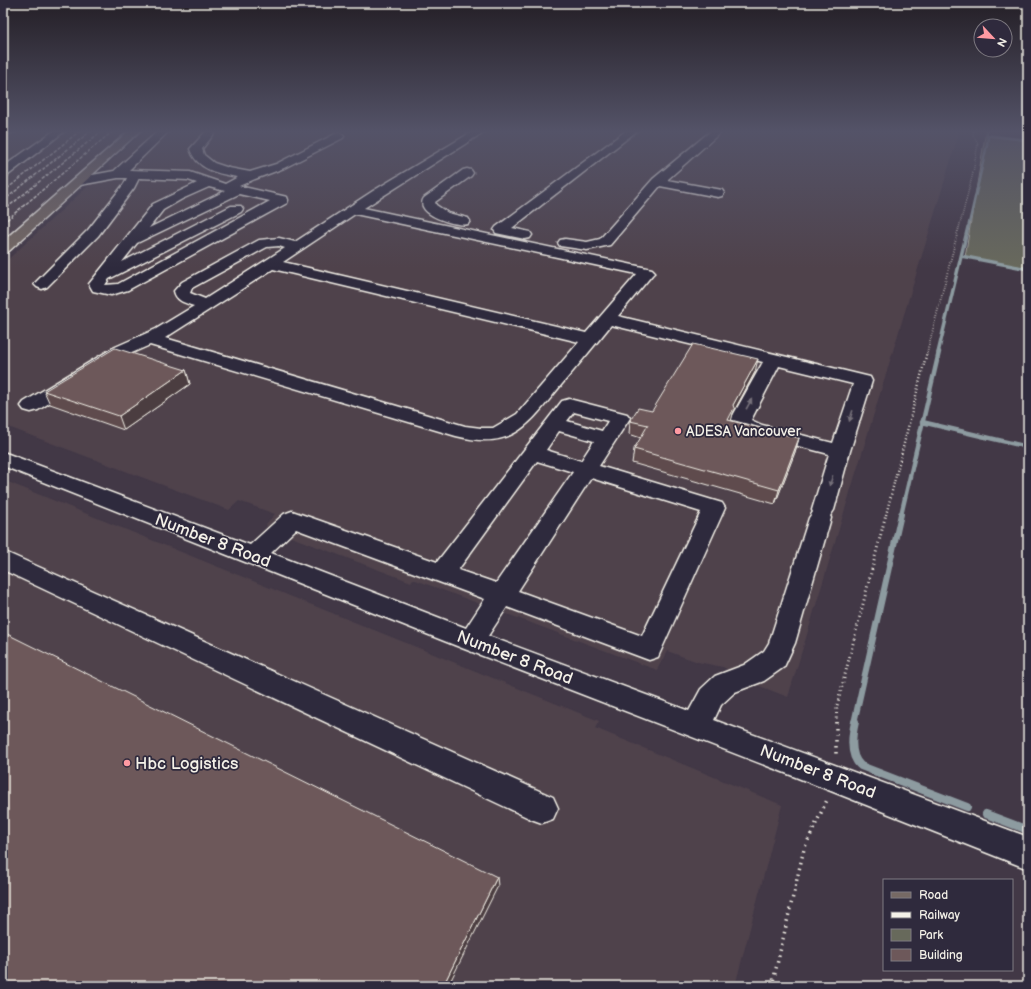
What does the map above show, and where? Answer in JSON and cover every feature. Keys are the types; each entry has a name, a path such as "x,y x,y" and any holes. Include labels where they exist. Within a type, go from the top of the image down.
{"main road":[{"path":"3,249 86,176"}],"street":[{"path":"80,181 106,176"},
{"path":"42,284 93,233 130,185 133,176"},
{"path":"190,176 208,183 282,200 123,288 112,291 99,288 97,284 158,207 178,196 208,183"},
{"path":"131,242 232,189 251,176"},
{"path":"30,406 119,352 162,333 406,176"},
{"path":"463,176 429,200 429,207 444,216 501,230 587,246 598,245 605,242 657,182 664,176"},
{"path":"501,230 572,176"},
{"path":"657,182 718,193"},
{"path":"102,278 262,196"},
{"path":"150,339 463,432 484,436 502,432 514,426 524,418 647,272 353,210"},
{"path":"207,305 190,299 183,295 182,291 187,285 264,243 279,242 298,247"},
{"path":"271,264 590,339"},
{"path":"608,319 863,381 840,451 782,643 774,659 754,673 725,684 711,697 696,725"},
{"path":"774,359 741,419 742,423 755,429 840,451"},
{"path":"442,573 569,405 620,418 471,641"},
{"path":"253,556 292,519 649,649 714,508 533,453"},
{"name":"Number 8 Road","path":"3,458 471,641 696,725 1028,853"},
{"path":"3,560 542,808"}],"path":[{"path":"772,986 804,849 832,789 835,778 837,766 835,735 837,706 972,176"}],"shaded area":[{"path":"3,176 80,176 3,244"},
{"path":"102,176 946,176 788,697 749,682 723,667 698,662 667,651 657,670 413,579 411,582 267,528 266,524 275,514 239,501 229,510 3,425 3,264 88,186 96,182"},
{"path":"3,480 599,721 595,728 782,805 735,986 3,986"}],"green space":[{"path":"978,176 1028,176 1028,268 965,257"}],"building":[{"name":"ADESA Vancouver","path":"693,344 758,359 733,405 734,408 728,420 799,438 779,490 634,449 648,425 630,421 638,408 652,411"},
{"path":"115,348 186,370 119,416 44,391"},
{"name":"Hbc Logistics","path":"3,632 497,877 443,986 3,986"}],"waterway":[{"path":"968,228 980,176"},
{"path":"961,256 968,227"},
{"path":"938,353 961,256"},
{"path":"961,256 1028,269"},
{"path":"923,422 939,352"},
{"path":"901,515 923,422"},
{"path":"923,422 1028,447"},
{"path":"854,723 901,514"},
{"path":"855,722 852,745 857,762 861,766 967,807"},
{"path":"986,814 1028,830"}],"railway":[{"path":"3,192 23,176"},
{"path":"3,201 34,176"},
{"path":"3,211 46,176"},
{"path":"3,223 59,176"}],"place":[{"name":"ADESA Vancouver","path":"678,431"},
{"name":"Hbc Logistics","path":"127,763"}]}
